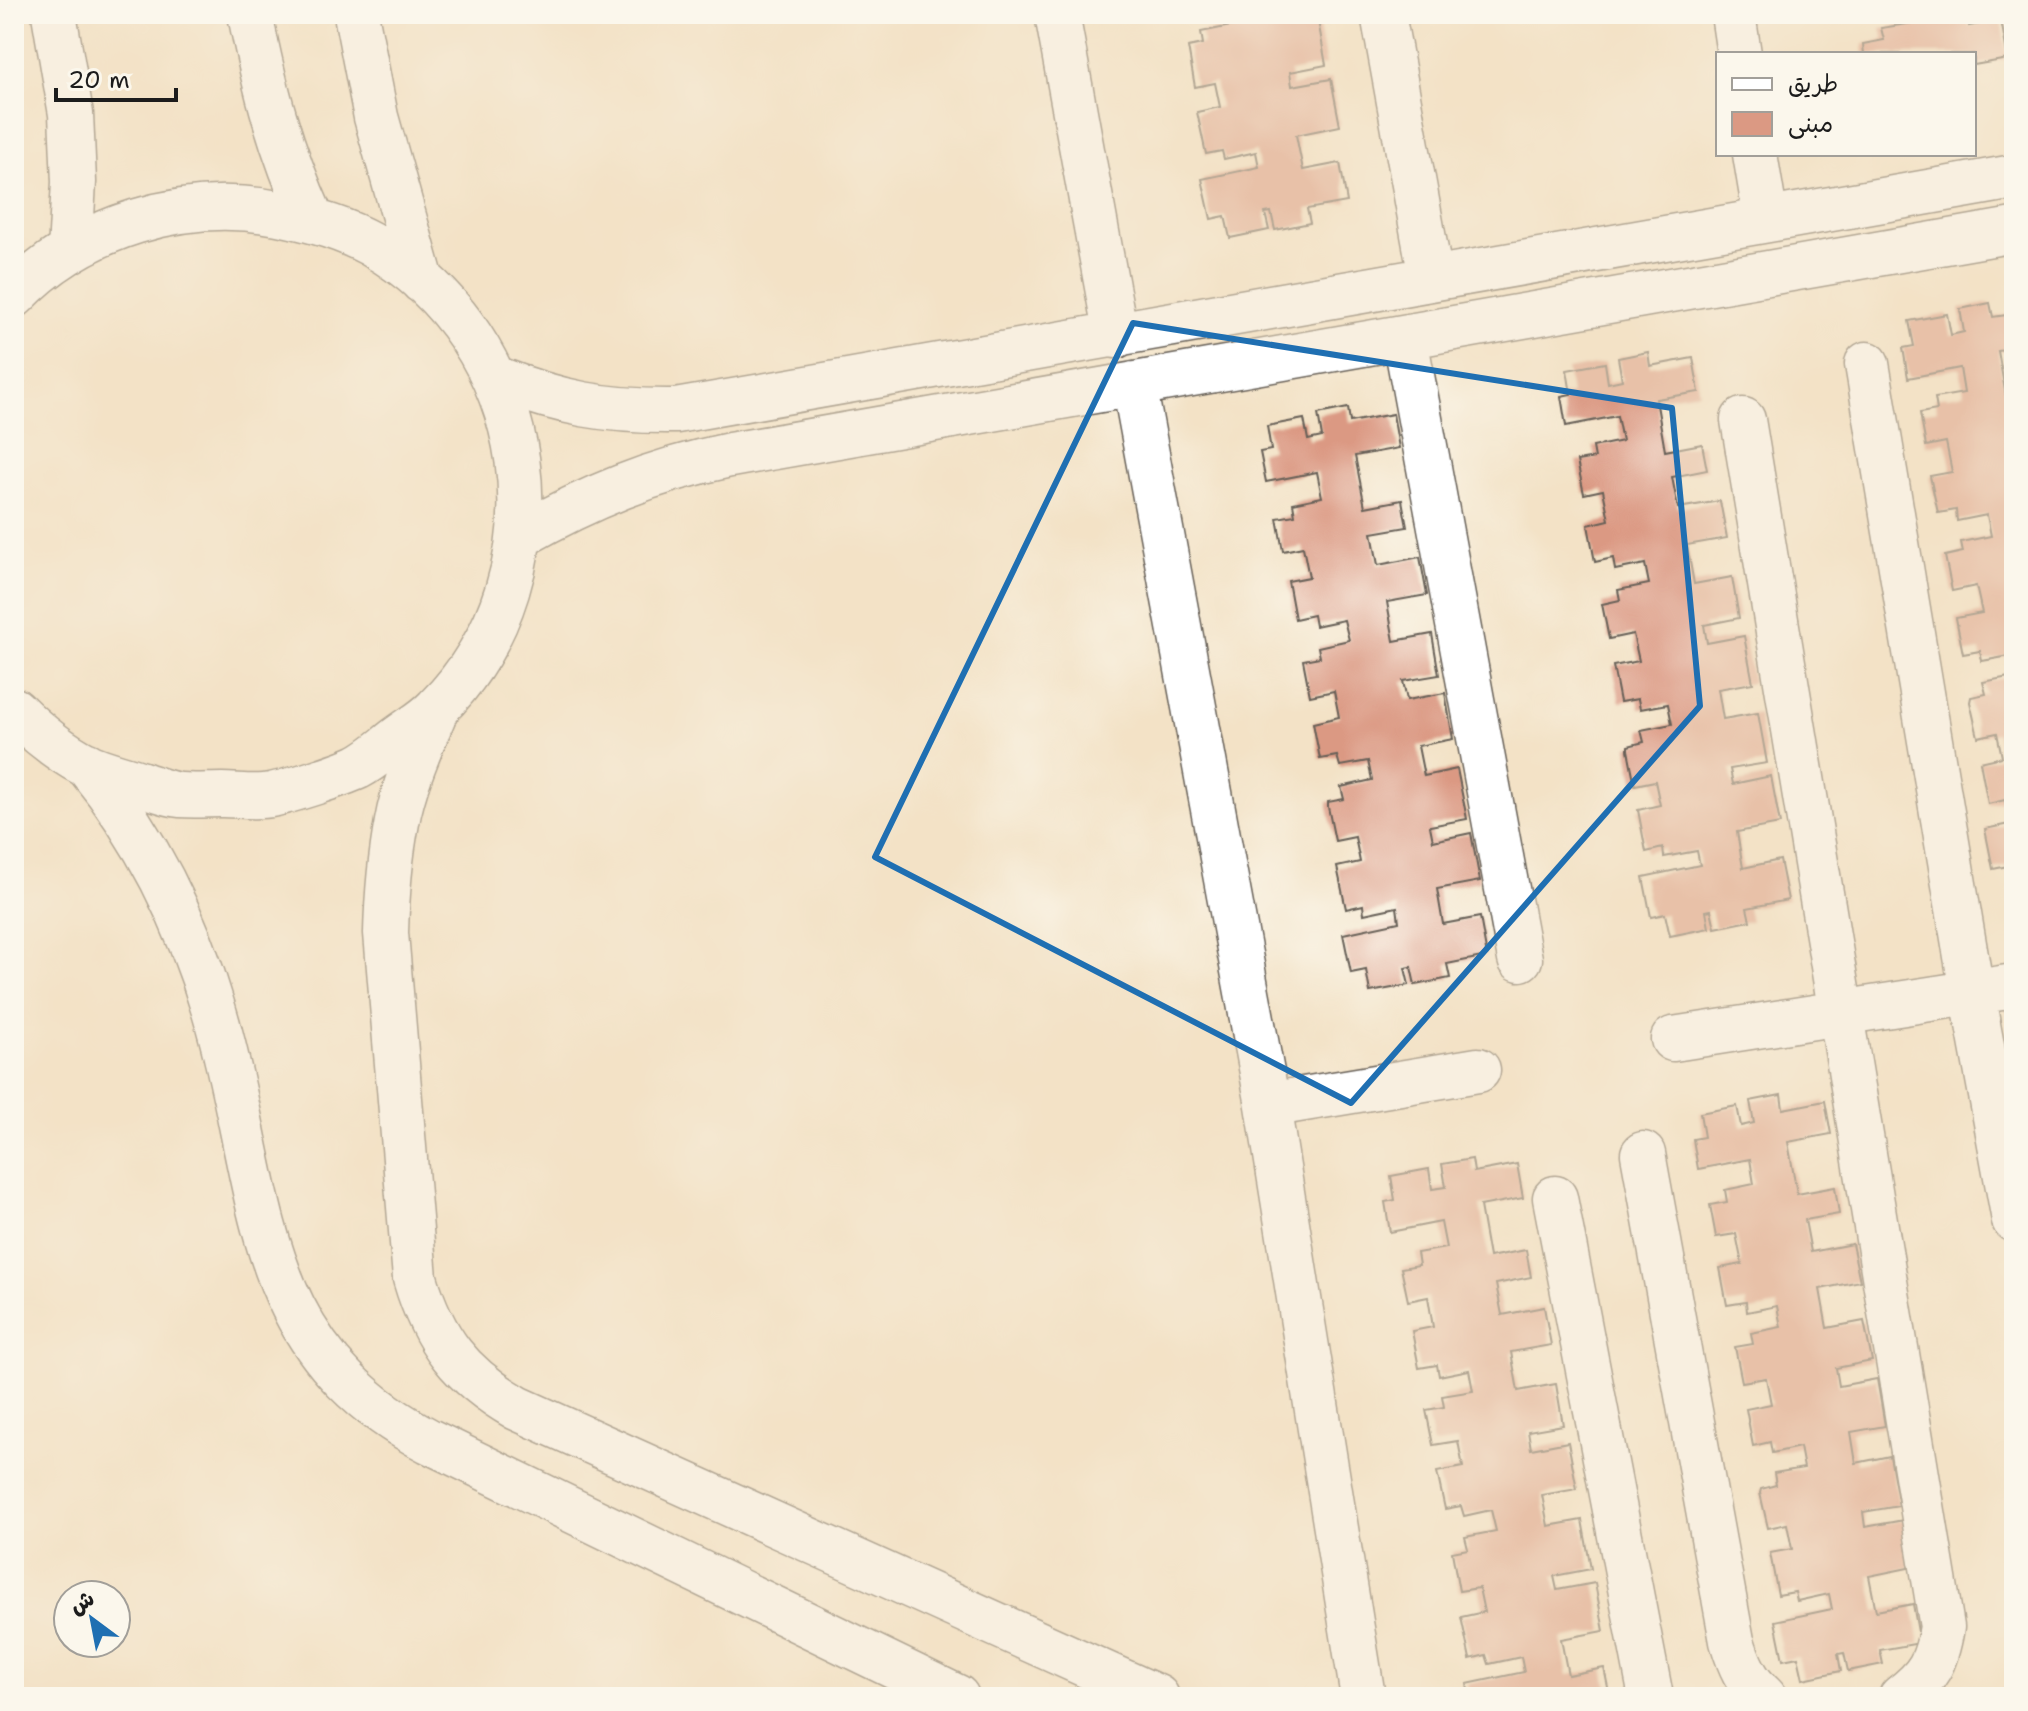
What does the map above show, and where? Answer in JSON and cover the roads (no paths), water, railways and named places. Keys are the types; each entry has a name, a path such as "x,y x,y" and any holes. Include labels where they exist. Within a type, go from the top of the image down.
{"street":[{"path":"54,14 71,114 74,182 70,251"},
{"path":"250,14 267,98 279,139 312,219"},
{"path":"356,14 379,131 422,281"},
{"path":"1057,14 1116,336"},
{"path":"1383,14 1431,278"},
{"path":"1733,14 1739,52"},
{"path":"1755,156 1766,220"},
{"path":"495,378 538,395 583,406 629,412 676,411 2014,177"},
{"path":"14,296 70,251 126,224 188,209 251,208 312,219 370,243 422,281 459,320 495,378 513,429 521,482 520,536 510,585 492,631 468,673 436,710 360,766 270,795 176,795 87,765 37,733 14,710"},
{"path":"520,536 600,494 685,464 2014,230"},
{"path":"1405,338 1520,959"},
{"path":"1867,364 1993,989 2014,1220"},
{"path":"1134,384 1268,1105 1363,1697"},
{"path":"1743,420 1942,1627 1937,1656 1922,1681 1901,1697"},
{"path":"436,710 413,764 397,819 389,876 386,933 415,1278 423,1306 450,1355 492,1394 517,1408 1157,1697"},
{"path":"87,765 117,802 142,844 166,886 193,948 215,1012 269,1247 282,1287 300,1325 347,1384 400,1426 429,1441 957,1697"},
{"path":"1673,1039 1993,989"},
{"path":"1268,1105 1478,1070"},
{"path":"1643,1154 1732,1641 1739,1664 1751,1685 1764,1697"},
{"path":"1555,1198 1651,1697"}]}
